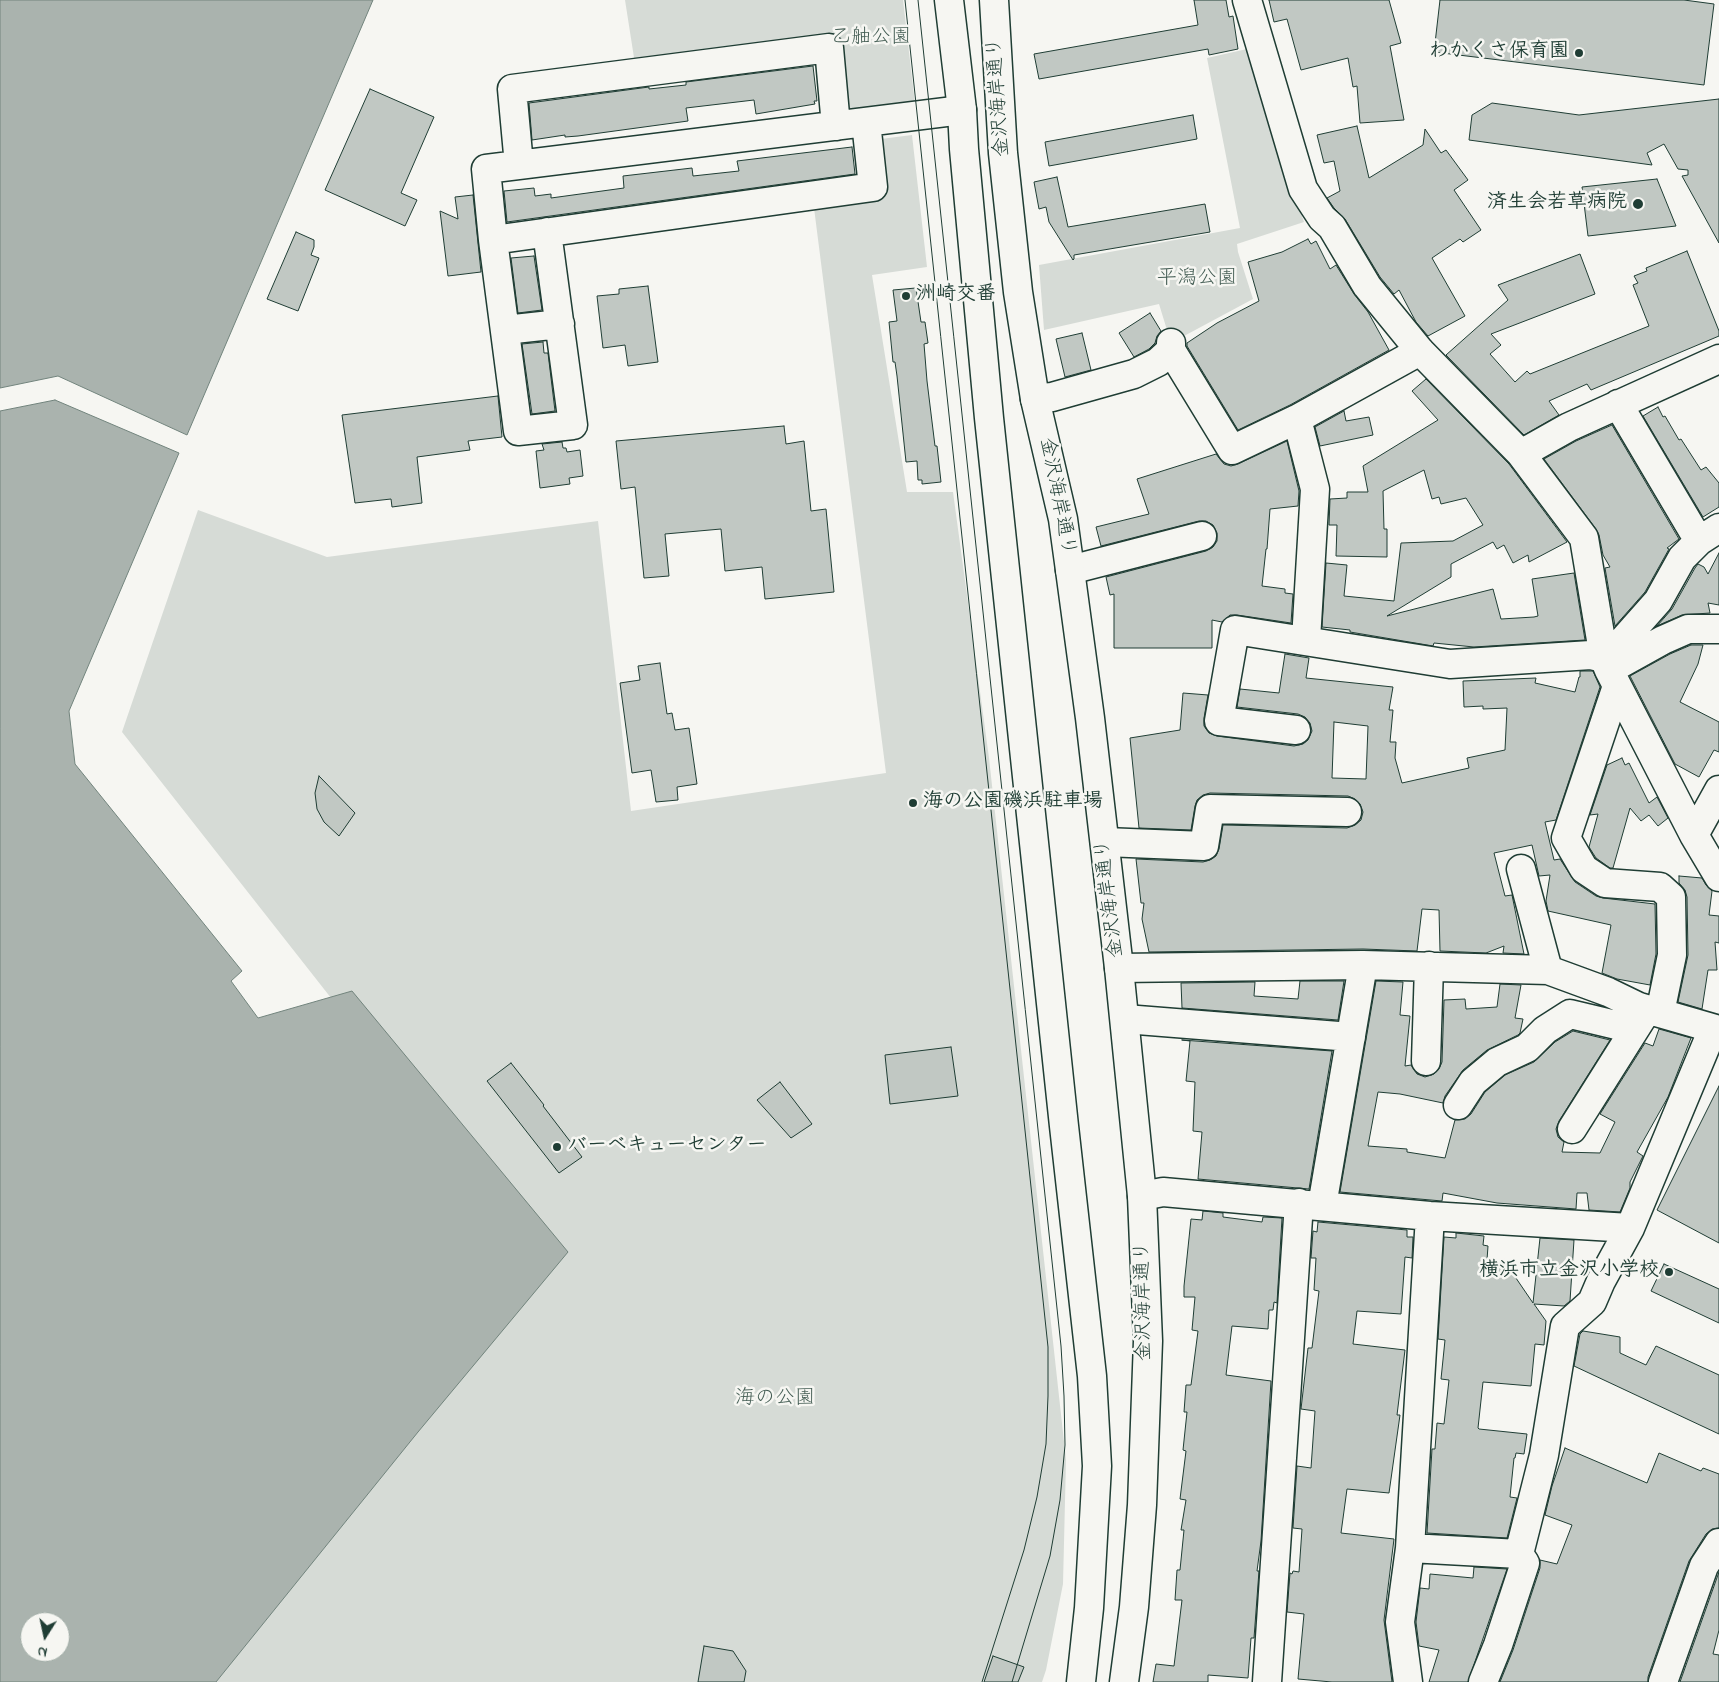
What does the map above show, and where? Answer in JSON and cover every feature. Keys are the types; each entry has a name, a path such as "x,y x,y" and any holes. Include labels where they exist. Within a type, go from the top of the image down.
{"street":[{"path":"949,0 962,110 989,418 1092,1376 1097,1466 1089,1608 1082,1682"},
{"name":"金沢海岸通り","path":"994,0 1004,163 1018,292 1035,399 1063,520 1070,570 1119,968 1142,1196 1148,1341 1143,1496 1134,1607 1124,1682"},
{"path":"1247,0 1303,189 1322,218 1332,226 1367,286 1420,351 1521,454 1584,538 1610,671 1694,835 1719,878"},
{"path":"519,165 512,90 829,48 836,126"},
{"path":"547,232 573,425 518,431 493,240 486,169 962,110"},
{"path":"493,240 873,188 866,122"},
{"path":"505,330 560,324"},
{"path":"1035,399 1052,397 1134,374 1158,362 1171,346 1232,450 1297,418 1420,351"},
{"path":"1521,454 1570,427 1719,359"},
{"path":"1572,1129 1649,1010 1672,955 1671,897 1660,887 1605,883 1584,869 1566,838 1610,671 1611,654 1658,601 1682,558 1709,534 1618,404"},
{"path":"1297,418 1315,489 1306,640"},
{"path":"1070,570 1202,536"},
{"path":"1610,671 1663,640 1688,629 1719,629"},
{"path":"1296,730 1219,722 1235,630 1450,664 1591,655 1610,671"},
{"path":"1694,835 1719,790"},
{"path":"1104,842 1204,846 1210,809 1347,812"},
{"path":"1521,869 1548,970"},
{"path":"1267,1682 1311,1205 1351,1037 1363,965"},
{"path":"1119,968 1363,965 1548,970 1608,992 1649,1010 1716,1030 1630,1228 1592,1302 1565,1326 1544,1455 1519,1554 1525,1563 1498,1645 1483,1682"},
{"path":"1426,1061 1429,966"},
{"path":"1458,1105 1473,1082 1497,1062 1527,1048 1545,1030 1570,1014 1616,1025 1649,1010"},
{"path":"1124,1019 1351,1037"},
{"path":"1142,1196 1163,1192 1430,1216 1630,1228"},
{"path":"1408,1682 1400,1622 1410,1548 1430,1216"},
{"path":"1663,1682 1704,1568 1719,1543"},
{"path":"1410,1548 1519,1554"},
{"path":"1067,1682 1089,1608"}],"green space":[{"name":"乙舳公園","path":"625,0 903,0 915,104 846,113 834,36 635,64"},
{"name":"平潟公園","path":"1247,49 1258,88 1304,222 1237,244 1253,299 1171,343 1159,304 1044,330 1039,265 1240,228 1207,58"},
{"name":"海の公園","path":"912,135 927,267 872,275 907,492 953,492 989,758 1066,1460 1063,1584 1042,1682 154,1682 533,1255 122,732 198,510 327,557 598,521 631,811 886,773 813,200 878,191 873,140"}],"shaded area":[{"path":"0,0 373,0 187,435 58,376 0,388"},
{"path":"55,400 179,453 69,711 75,764 242,971 231,981 258,1018 352,991 568,1252 418,1432 216,1682 0,1682 0,411"}],"building":[{"path":"1194,0 1226,0 1229,17 1233,16 1238,49 1209,55 1208,49 1039,79 1034,54 1198,25"},
{"path":"1269,0 1389,0 1401,43 1390,46 1404,120 1360,123 1357,86 1353,87 1348,58 1301,70 1287,19 1274,22"},
{"path":"1440,0 1684,0 1714,4 1704,85 1434,52"},
{"path":"813,66 817,101 814,101 815,104 756,114 754,100 686,108 688,121 578,136 565,137 565,135 532,140 529,103 649,87 649,89 686,85 686,82"},
{"path":"370,89 434,117 401,193 417,200 405,226 325,190"},
{"path":"1719,99 1719,243 1682,176 1688,175 1688,170 1678,169 1664,144 1647,153 1652,165 1469,140 1472,115 1492,103 1579,115"},
{"path":"1193,115 1197,139 1049,166 1045,142"},
{"path":"1357,126 1369,178 1423,145 1425,129 1441,153 1446,150 1468,180 1454,190 1481,230 1463,242 1460,239 1432,258 1465,316 1428,336 1416,322 1399,290 1394,294 1380,277 1345,219 1327,198 1340,191 1334,161 1324,163 1317,135"},
{"path":"852,147 855,174 507,222 504,191 534,188 535,196 551,194 551,198 624,188 623,176 692,168 693,176 739,171 737,161"},
{"path":"1057,177 1068,227 1205,204 1210,232 1074,255 1073,260 1049,222 1046,207 1039,209 1034,182"},
{"path":"1657,179 1676,226 1588,236 1582,187"},
{"path":"473,195 481,272 448,276 440,211 458,219 455,197"},
{"path":"296,232 314,240 311,255 319,258 298,311 267,299"},
{"path":"1308,239 1311,244 1316,241 1330,269 1336,265 1368,312 1389,350 1290,405 1238,430 1187,346 1187,343 1217,323 1259,301 1248,262 1282,252"},
{"path":"1687,251 1719,331 1719,336 1591,390 1587,384 1549,401 1559,415 1524,435 1446,355 1508,300 1498,285 1580,254 1595,294 1491,334 1501,345 1490,354 1515,382 1527,371 1530,374 1649,326 1633,285 1638,283 1634,276 1647,271 1646,268"},
{"path":"534,256 542,310 518,313 511,258"},
{"path":"648,286 658,362 628,366 625,345 603,348 597,296 619,294 619,289"},
{"path":"916,288 921,322 925,322 928,343 924,344 927,381 941,482 922,484 922,480 918,480 917,461 906,462 889,322 897,321 893,290"},
{"path":"1150,313 1161,331 1155,343 1149,349 1134,357 1119,333"},
{"path":"1082,333 1091,370 1065,377 1056,339"},
{"path":"543,342 544,353 548,353 555,411 532,414 522,344"},
{"path":"1426,379 1509,464 1567,542 1529,562 1528,555 1513,563 1504,545 1497,549 1493,542 1451,564 1451,577 1387,616 1493,589 1501,619 1534,617 1538,616 1532,579 1574,573 1585,640 1474,647 1434,643 1433,646 1350,632 1350,630 1322,627 1326,563 1347,565 1344,596 1394,601 1401,543 1453,541 1483,525 1466,498 1441,504 1439,497 1432,499 1424,470 1383,491 1384,529 1387,529 1387,557 1336,556 1337,525 1329,525 1330,499 1347,498 1347,492 1368,492 1363,466 1438,420 1412,391"},
{"path":"498,396 502,437 468,441 470,450 417,457 422,503 392,507 391,499 355,503 342,415"},
{"path":"1658,407 1663,417 1665,416 1679,440 1681,439 1701,470 1706,467 1719,483 1719,507 1703,517 1643,416"},
{"path":"1344,411 1346,421 1369,417 1373,435 1320,446 1315,427"},
{"path":"1612,425 1679,539 1667,548 1669,549 1645,592 1615,626 1605,568 1610,567 1603,555 1599,535 1544,459 1576,441"},
{"path":"784,426 786,444 804,441 811,511 826,509 834,592 765,599 762,567 725,571 721,529 665,534 669,576 644,578 635,487 621,489 616,441"},
{"path":"1287,441 1299,491 1298,506 1270,509 1262,586 1285,589 1285,593 1293,594 1291,623 1230,615 1222,622 1212,620 1212,648 1114,648 1114,594 1110,595 1106,577 1206,551 1213,547 1217,541 1217,533 1213,525 1206,521 1199,521 1101,546 1096,527 1149,514 1137,479 1216,454 1224,464 1231,466"},
{"path":"562,442 563,448 566,448 567,452 580,450 583,476 569,478 570,484 540,488 536,451 544,450 542,444"},
{"path":"1719,553 1719,605 1708,603 1710,613 1682,615 1657,626 1672,609 1698,564 1704,567 1708,574"},
{"path":"1691,645 1703,645 1698,664 1680,702 1719,722 1719,752 1714,750 1699,777 1675,764 1630,676"},
{"path":"1285,654 1309,658 1306,678 1393,687 1389,710 1393,710 1390,742 1396,742 1395,758 1402,783 1469,768 1467,758 1505,750 1507,708 1483,709 1483,706 1464,707 1463,681 1536,678 1535,683 1575,692 1580,671 1593,671 1600,687 1556,820 1545,822 1554,860 1560,859 1575,882 1596,896 1603,898 1655,904 1656,954 1650,985 1617,979 1602,973 1611,925 1548,911 1546,901 1550,875 1539,876 1532,845 1494,853 1505,896 1512,895 1524,954 1503,953 1504,946 1486,953 1440,951 1439,910 1422,909 1417,951 1363,949 1149,952 1142,919 1144,903 1141,903 1136,859 1203,862 1210,860 1216,856 1219,849 1223,825 1347,828 1361,820 1363,812 1360,804 1348,796 1210,793 1203,795 1197,800 1191,830 1139,828 1130,738 1180,730 1183,693 1208,695 1204,726 1209,733 1217,736 1294,746 1303,744 1308,740 1312,731 1310,723 1305,717 1298,714 1237,707 1240,689 1279,693","holes":["1334,722 1368,726 1366,779 1332,778"]},
{"path":"660,663 667,714 672,713 675,730 689,728 697,784 677,787 678,800 656,802 651,770 632,773 620,683 640,680 638,666"},
{"path":"1622,758 1625,765 1629,763 1649,803 1657,797 1668,818 1658,826 1649,815 1641,821 1630,808 1613,868 1610,868 1596,858 1589,847 1598,814 1590,815 1607,765"},
{"path":"319,776 355,813 339,836 324,822 317,809 315,793"},
{"path":"1679,876 1702,878 1712,891 1709,915 1719,916 1719,943 1715,942 1717,970 1708,970 1702,1009 1678,1002 1688,955 1687,897 1685,890 1679,883"},
{"path":"1300,981 1344,981 1338,1020 1182,1008 1181,983 1255,982 1254,996 1298,999"},
{"path":"1376,981 1403,982 1400,1015 1410,1016 1405,1066 1411,1065 1417,1074 1425,1077 1434,1074 1442,1062 1444,1000 1465,999 1466,1009 1497,1007 1500,984 1521,985 1515,1018 1523,1019 1518,1035 1487,1050 1463,1070 1445,1096 1443,1103 1400,1094 1378,1092 1368,1146 1407,1149 1407,1152 1445,1158 1455,1120 1465,1119 1471,1114 1485,1092 1505,1075 1534,1062 1555,1042 1573,1031 1610,1040 1559,1121 1556,1129 1558,1137 1564,1142 1562,1152 1600,1153 1615,1122 1600,1114 1645,1043 1653,1046 1659,1029 1691,1038 1668,1097 1637,1152 1643,1156 1630,1182 1630,1188 1620,1212 1589,1210 1587,1193 1577,1193 1576,1209 1497,1203 1443,1193 1442,1201 1340,1192"},
{"path":"1182,1040 1332,1051 1309,1189 1198,1179 1202,1132 1193,1131 1195,1082 1186,1081 1190,1041"},
{"path":"951,1047 958,1096 890,1104 885,1055"},
{"path":"511,1063 582,1157 559,1173 487,1081"},
{"path":"780,1082 812,1124 791,1138 757,1100"},
{"path":"1719,1086 1719,1243 1657,1210"},
{"path":"1203,1211 1223,1213 1223,1217 1262,1222 1263,1217 1282,1218 1277,1303 1274,1302 1273,1310 1269,1310 1268,1329 1232,1326 1226,1375 1271,1381 1254,1638 1251,1638 1248,1678 1208,1675 1208,1682 1153,1682 1156,1664 1174,1666 1182,1600 1175,1600 1177,1570 1180,1570 1184,1530 1181,1530 1186,1500 1180,1499 1186,1451 1183,1450 1187,1412 1184,1412 1186,1385 1191,1385 1198,1331 1192,1330 1195,1297 1184,1297 1184,1286 1191,1219 1202,1220"},
{"path":"1318,1222 1407,1230 1407,1237 1413,1237 1412,1258 1405,1257 1401,1314 1357,1311 1353,1344 1405,1350 1397,1415 1400,1415 1389,1493 1347,1489 1341,1533 1394,1539 1384,1620 1392,1682 1332,1682 1298,1679 1304,1614 1287,1612 1290,1573 1292,1574 1293,1571 1299,1572 1302,1529 1293,1528 1297,1466 1311,1468 1315,1411 1301,1409 1308,1348 1312,1348 1319,1291 1314,1290 1316,1258 1311,1258 1313,1231 1317,1232"},
{"path":"1456,1233 1484,1236 1483,1245 1488,1246 1487,1260 1505,1262 1533,1303 1540,1238 1574,1240 1570,1301 1564,1306 1534,1304 1546,1321 1544,1345 1535,1344 1531,1386 1483,1382 1478,1428 1527,1434 1524,1454 1516,1453 1514,1458 1510,1497 1517,1498 1507,1538 1427,1533 1432,1449 1435,1449 1437,1423 1444,1424 1449,1380 1441,1379 1445,1340 1438,1339 1444,1237 1456,1238"},
{"path":"1664,1264 1719,1289 1719,1323 1651,1291"},
{"path":"1583,1331 1620,1337 1620,1353 1646,1365 1656,1346 1719,1375 1719,1434 1574,1366 1580,1334"},
{"path":"1565,1448 1647,1483 1659,1453 1701,1471 1703,1468 1719,1474 1719,1528 1712,1529 1706,1534 1689,1561 1648,1677 1648,1682 1500,1682 1513,1650 1540,1568 1540,1560 1557,1564 1572,1525 1545,1515 1552,1486"},
{"path":"1474,1567 1507,1569 1468,1682 1429,1682 1439,1650 1419,1646 1416,1622 1420,1588 1429,1589 1430,1574 1473,1578"},
{"path":"1719,1572 1719,1630 1713,1654 1719,1655 1719,1682 1680,1682"},
{"path":"704,1646 733,1651 746,1671 744,1682 698,1682"},
{"path":"993,1656 1024,1667 1018,1682 984,1682"}],"tram line":[{"path":"905,0 1048,1347 1046,1444 1037,1497 1024,1550 982,1682"},
{"path":"918,0 1061,1346 1064,1396 1065,1445 1060,1500 1050,1556 1012,1682"}],"place":[{"name":"わかくさ保育園","path":"1579,53"},
{"name":"済生会若草病院","path":"1638,204"},
{"name":"洲崎交番","path":"906,296"},
{"name":"海の公園磯浜駐車場","path":"913,803"},
{"name":"バーベキューセンター","path":"557,1147"},
{"name":"横浜市立金沢小学校","path":"1669,1272"}]}
